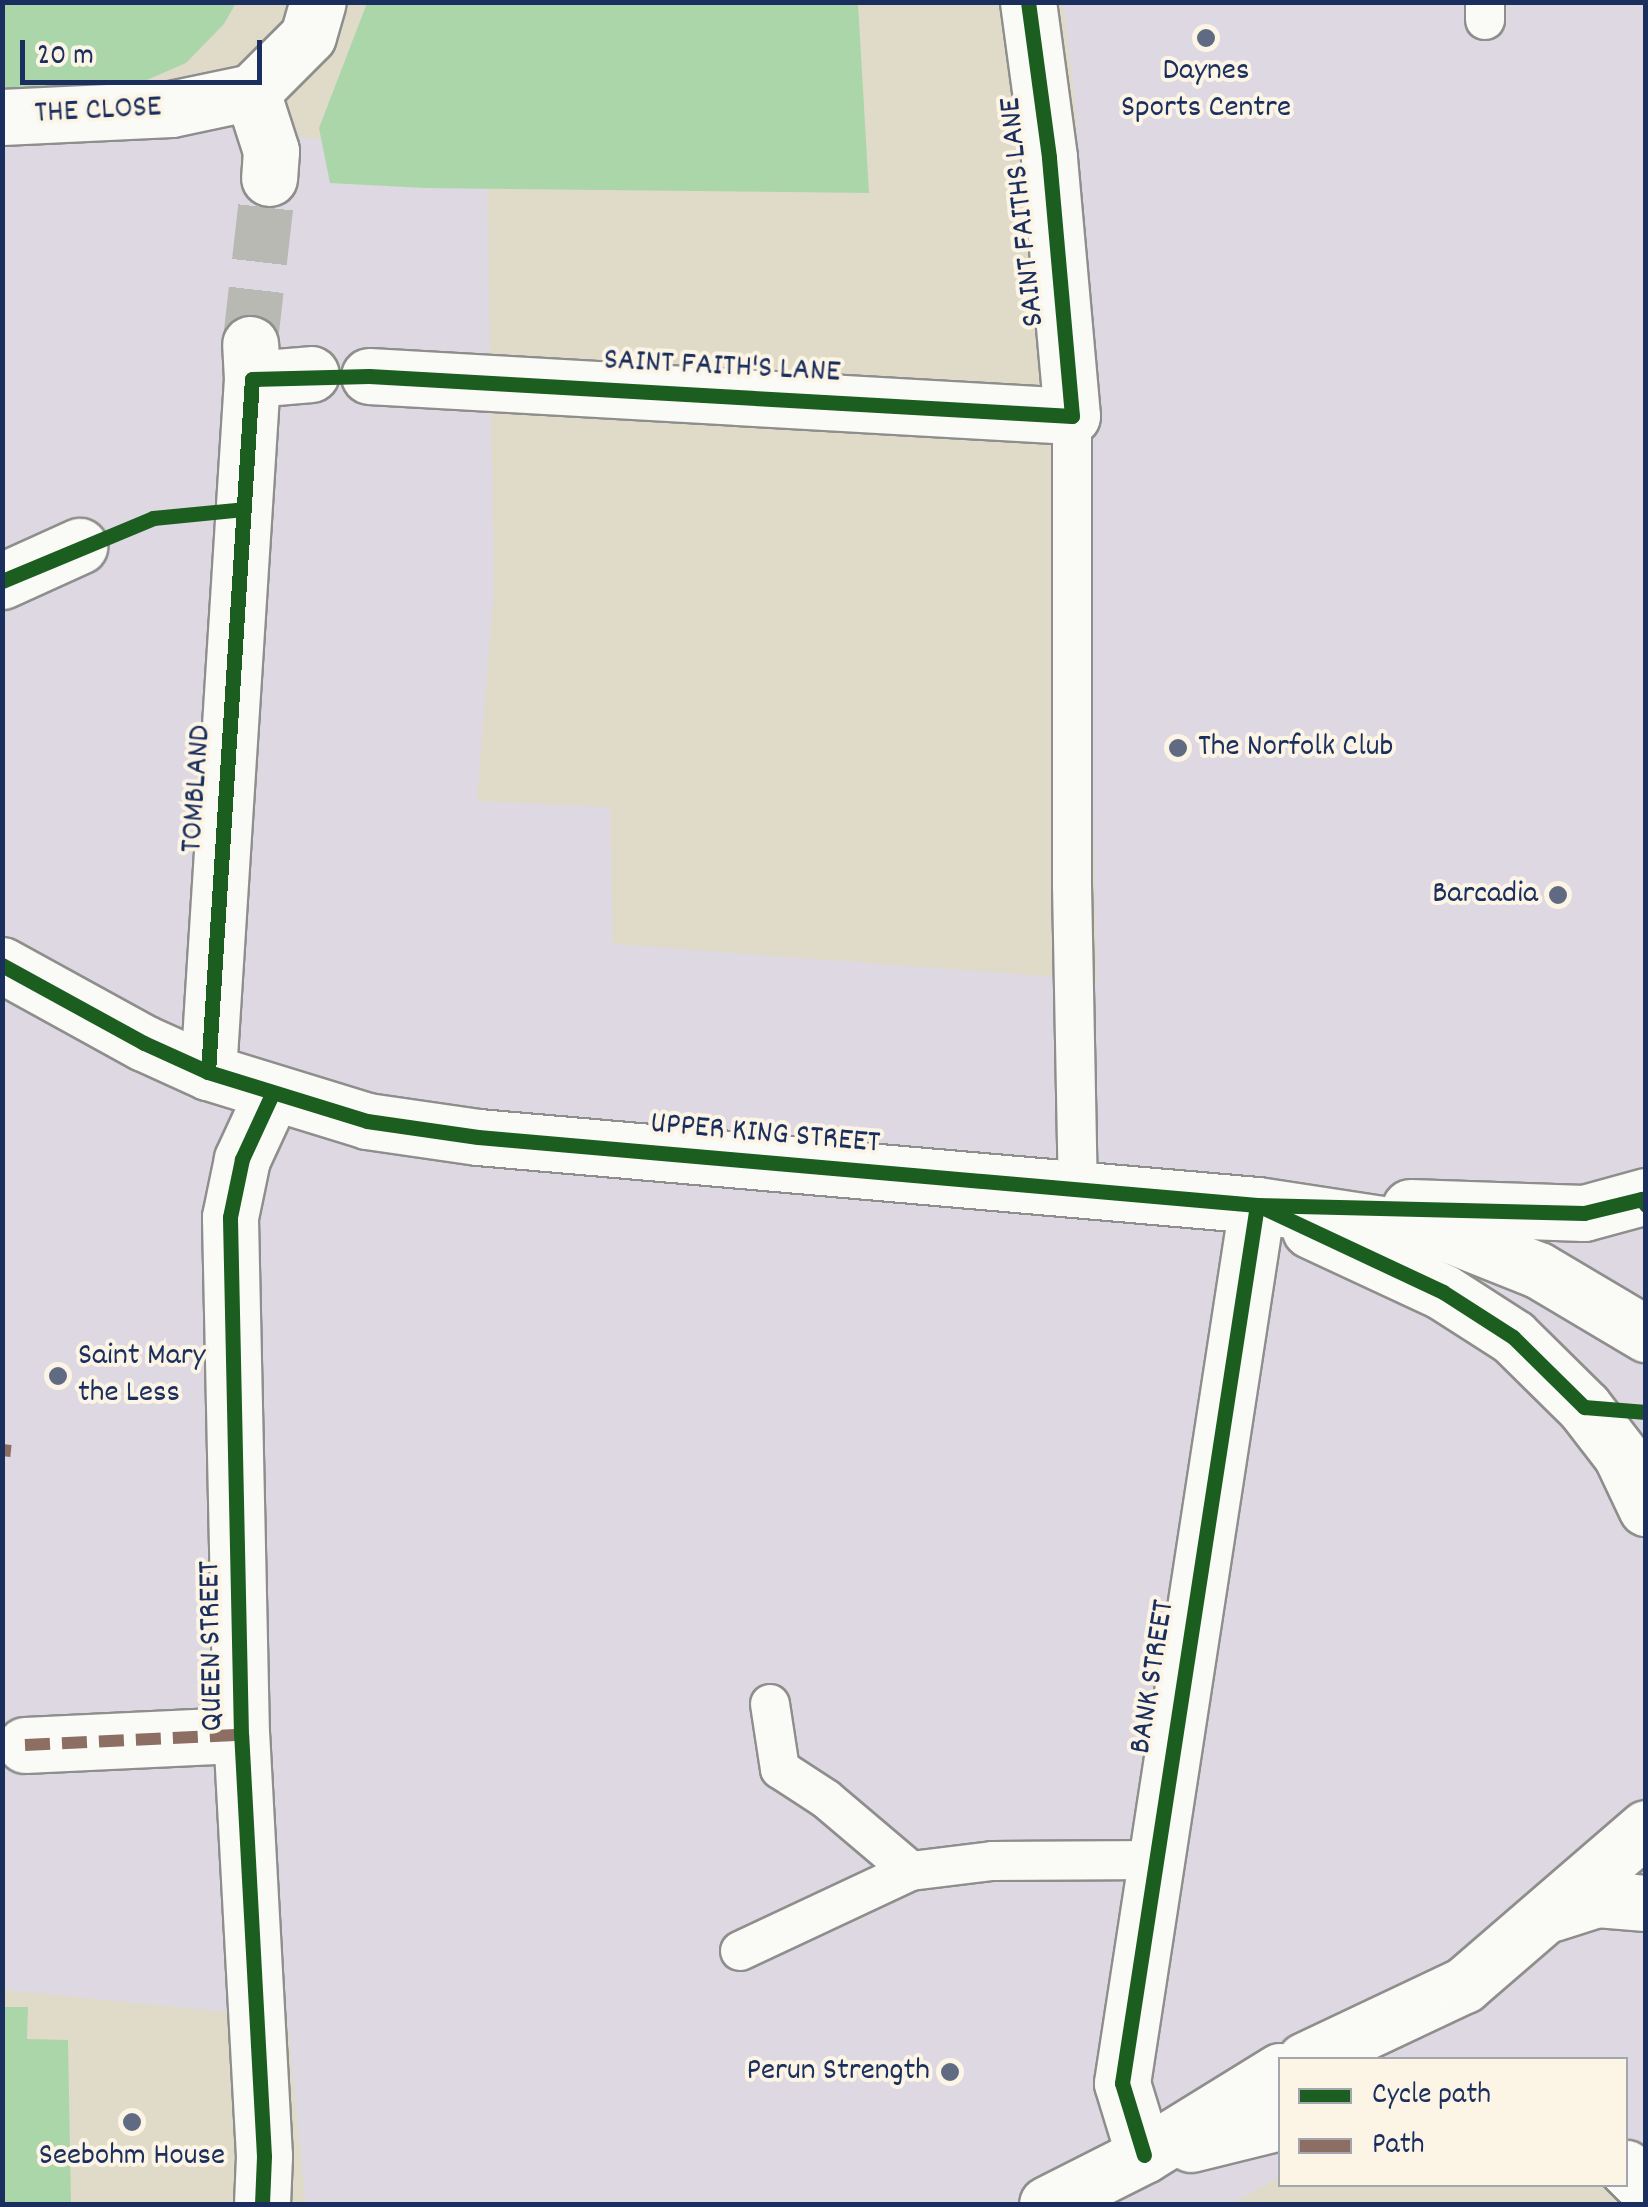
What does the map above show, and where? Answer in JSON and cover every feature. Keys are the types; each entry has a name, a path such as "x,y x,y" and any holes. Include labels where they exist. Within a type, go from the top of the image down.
{"street":[{"path":"270,178 271,151 252,92 308,36 318,2"},
{"name":"SAINT FAITHS LANE","path":"1028,2 1048,158 1072,416"},
{"name":"THE CLOSE","path":"2,117 171,108 252,92"},
{"name":"TOMBLAND","path":"208,1072 251,362 311,374"},
{"name":"SAINT FAITH'S LANE","path":"369,376 1072,416"},
{"path":"2,581 79,546"},
{"path":"2,965 144,1043 208,1072 272,1094"},
{"name":"UPPER KING STREET","path":"272,1094 366,1121 478,1138 1258,1205 1584,1213 1646,1196"},
{"name":"QUEEN STREET","path":"262,2204 264,2156 241,1735 230,1217 242,1159 272,1094"},
{"name":"UPPER KING STREET","path":"1258,1205 1447,1234 1538,1270 1646,1334"},
{"name":"UPPER KING STREET","path":"1258,1205 1442,1292 1513,1337 1584,1407 1612,1443 1646,1508"},
{"name":"BANK STREET","path":"1144,2155 1122,2082 1153,1860 1258,1205"},
{"path":"24,1745 241,1735"},
{"path":"1311,2057 1464,1985 1646,1828"},
{"path":"1550,1914 1597,1899 1646,1903"},
{"path":"1047,2204 1144,2155 1278,2072"},
{"path":"1144,2155 1278,2122"}],"lane":[{"path":"1072,416 1072,885 1078,1190"},
{"path":"770,1704 780,1769 826,1799 911,1871"},
{"path":"740,1951 911,1871 992,1862 1153,1860"}],"shaded area":[{"path":"1063,3 1645,3 1645,2186 1628,2181 1628,2057 1278,2057 1278,2178 1231,2204 306,2204 287,2018 3,1990 2,129 201,121 487,166 494,588 477,801 610,807 613,944 1097,980 1077,118"}],"green space":[{"path":"2,3 236,3 224,24 186,63 126,89 3,93"},
{"path":"367,3 858,3 869,193 424,188 330,183 319,128"},
{"path":"3,2007 28,2007 27,2039 68,2040 71,2204 3,2204"}],"tunnel":[{"path":"250,344 269,178"}],"marked path":[{"path":"2,1450 11,1451"},
{"path":"25,1745 241,1735"}],"cycle path":[{"path":"208,1072 252,379 369,376 1072,416 1049,157 1028,2"},
{"path":"2,581 153,518 244,509"},
{"path":"2,965 144,1043 208,1072 367,1121 478,1137 1257,1205 1584,1213 1642,1199 1646,1205"},
{"path":"262,2204 264,2156 241,1735 230,1217 242,1159 272,1094"},
{"path":"1144,2155 1122,2083 1257,1205"},
{"path":"1266,1209 1443,1292 1513,1337 1584,1407 1646,1412"}],"place":[{"name":"Daynes Sports Centre","path":"1206,38"},
{"name":"The Norfolk Club","path":"1178,748"},
{"name":"Barcadia","path":"1558,895"},
{"name":"Saint Mary the Less","path":"58,1376"},
{"name":"Perun Strength","path":"950,2072"},
{"name":"Seebohm House","path":"132,2122"}]}
